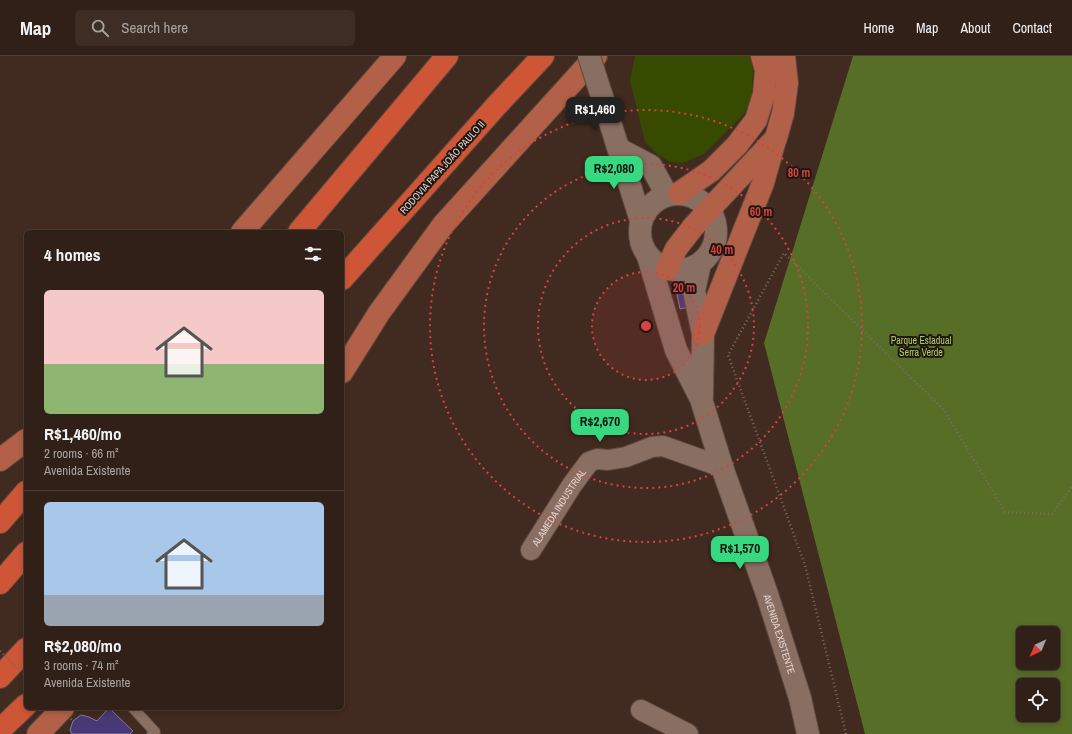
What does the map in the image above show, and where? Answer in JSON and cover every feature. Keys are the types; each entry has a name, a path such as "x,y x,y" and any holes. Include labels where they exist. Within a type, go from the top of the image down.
{"highway":[{"path":"302,230 447,56"},
{"name":"RODOVIA PAPA JOÃO PAULO II","path":"344,277 497,105 543,56"},
{"path":"0,522 24,494"},
{"path":"0,583 24,555"},
{"path":"0,677 24,650"},
{"path":"0,730 24,708"}],"main road":[{"path":"344,369 379,313 444,225 596,56"},
{"path":"673,194 711,171 737,145 756,120 764,94 766,70 762,56"},
{"path":"703,334 763,183 783,113 787,83 784,56"},
{"path":"244,230 386,61"},
{"path":"667,269 676,249 709,209 776,138"},
{"path":"0,460 24,442"},
{"path":"38,734 68,715"}],"street":[{"path":"589,56 641,221"},
{"path":"619,149 651,166 673,194"},
{"path":"648,256 657,264 667,269 679,271 690,269 700,264 711,253 716,238 716,223 709,209 696,198 673,194 655,200 646,209 641,221 639,234 642,246 648,256 676,350 702,399"},
{"path":"700,264 694,291 703,334 702,399"},
{"name":"AVENIDA EXISTENTE","path":"702,399 722,467 767,594 800,698 808,734"},
{"name":"ALAMEDA INDUSTRIAL","path":"531,550 572,485 589,462 597,459 608,460 626,457 652,447 663,446 722,467"},
{"path":"641,710 688,734"}],"lane":[{"path":"135,710 155,732 152,734"}],"path":[{"path":"846,734 806,565 728,355 784,254 944,410 1005,512 1052,514 1072,487"},
{"path":"0,651 24,674"}],"green space":[{"path":"635,56 749,56 753,67 751,100 744,114 704,154 683,163 671,162 658,155 645,142 630,81"},
{"name":"Parque Estadual Serra Verde","path":"853,56 1072,56 1072,734 865,734 764,343"}],"building":[{"path":"687,277 693,306 680,309 674,280"},
{"path":"107,710 111,710 133,731 130,734 72,734 70,730 73,721 81,715 97,721"}]}
